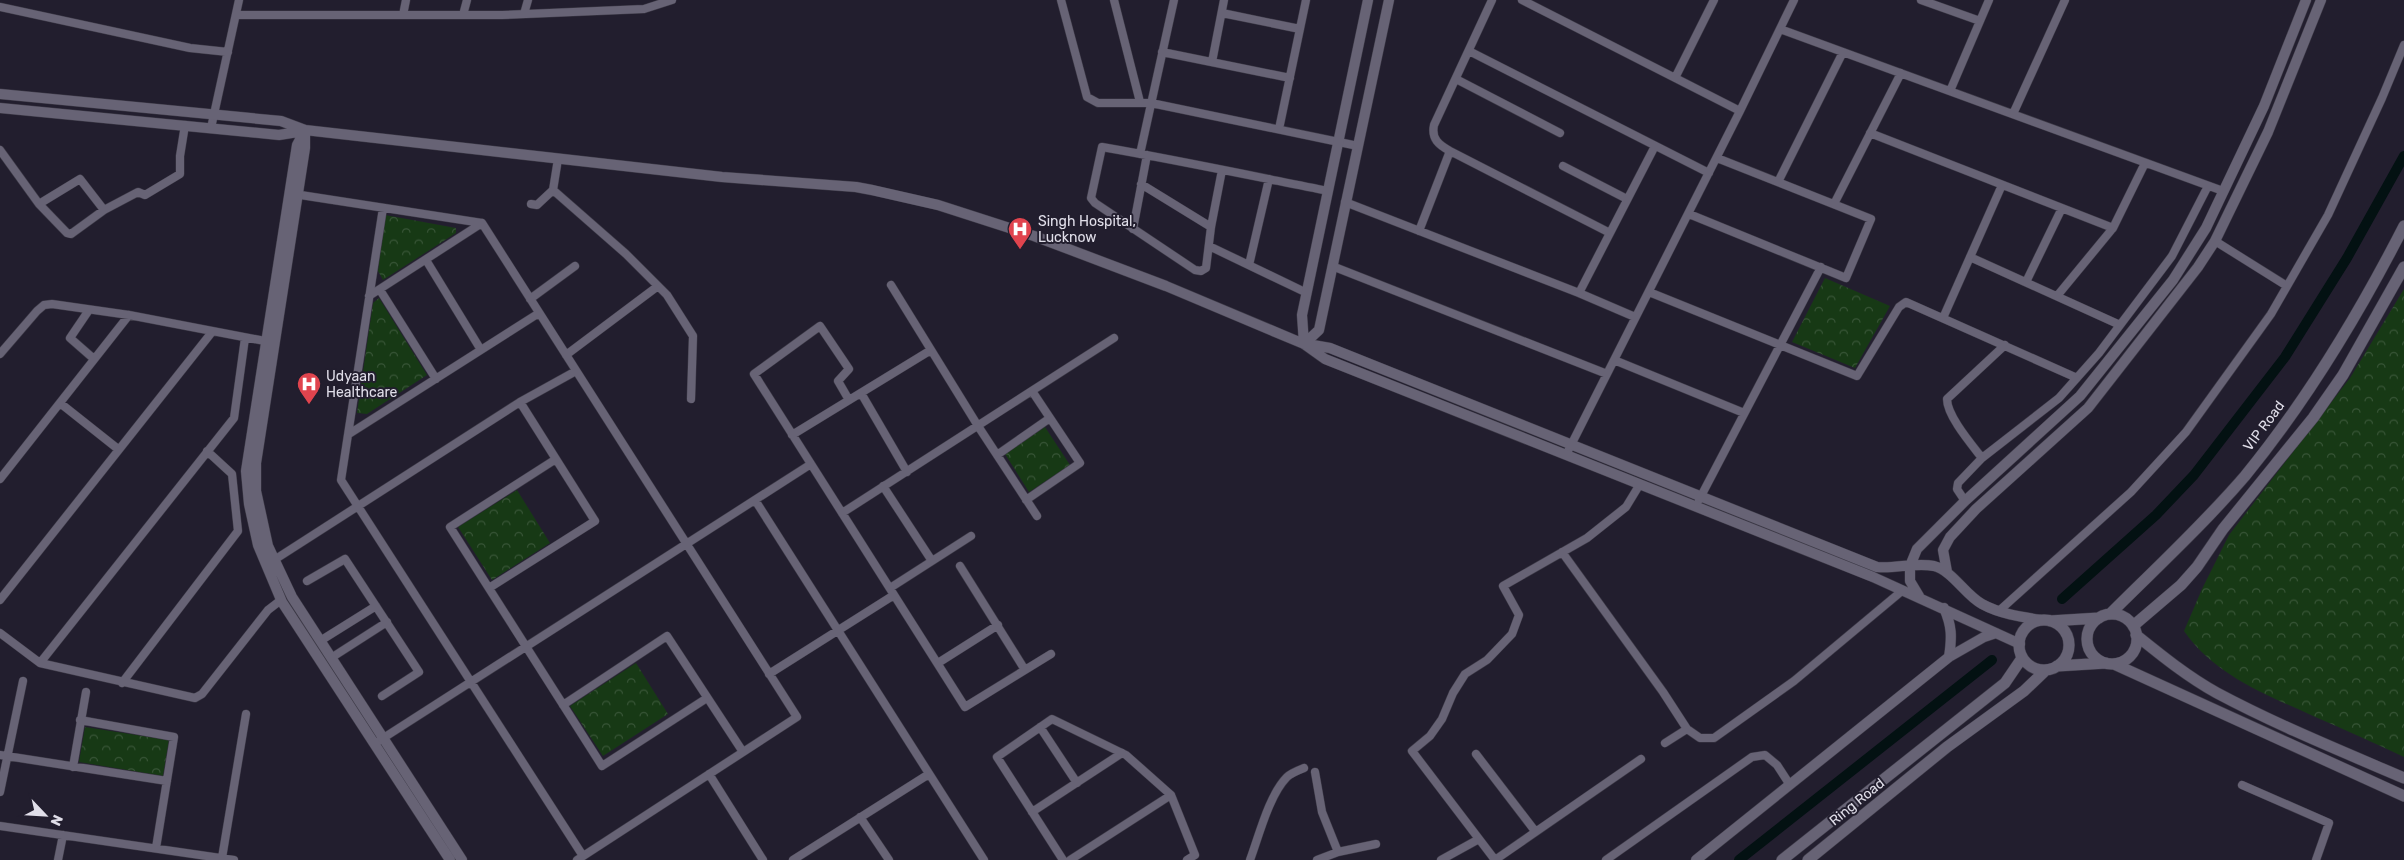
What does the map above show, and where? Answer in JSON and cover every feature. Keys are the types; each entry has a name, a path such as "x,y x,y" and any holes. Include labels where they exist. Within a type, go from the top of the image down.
{"main road":[{"name":"VIP Road","path":"2104,616 2195,530 2245,476 2340,344 2404,226"},
{"path":"2404,267 2343,375 2313,418 2223,529 2197,567 2135,631 2136,645 2132,654 2124,661 2110,664 2038,669 2028,664 2022,658 2020,644 2024,630 2031,624 2119,615 2135,631 2173,665 2216,692 2404,778"},
{"path":"2104,616 2092,624 2088,633 2087,643 2090,652 2097,659 2404,796"},
{"path":"2046,621 2059,625 2065,632 2068,641 2068,651 2064,660 2052,668"},
{"path":"1782,860 2006,683 2022,658"},
{"name":"Ring Road","path":"1808,860 1925,767 1947,747 2024,691 2052,668"}],"street":[{"path":"211,128 239,0"},
{"path":"403,15 406,0"},
{"path":"463,15 467,0"},
{"path":"524,14 528,0"},
{"path":"644,9 649,0"},
{"path":"236,15 524,14 644,9 672,0"},
{"path":"1061,0 1087,97 1098,103 1151,103 1358,146"},
{"path":"1114,0 1140,102"},
{"path":"1133,229 1141,184 1143,154 1151,103 1174,0"},
{"path":"1212,62 1224,0"},
{"path":"1279,130 1306,0"},
{"path":"1304,344 1302,315 1306,293 1368,0"},
{"path":"1304,344 1319,330 1389,0"},
{"path":"1492,0 1432,133 1435,140 1450,151 1610,233"},
{"path":"1522,0 1740,111"},
{"path":"1675,78 1714,0"},
{"path":"1566,455 1689,214 1794,0"},
{"path":"1921,0 1980,21"},
{"path":"1950,91 1989,0"},
{"path":"2013,114 2065,0"},
{"path":"1922,598 1915,592 1910,581 1910,566 1916,549 1965,501 2080,396 2173,280 2206,228 2224,191 2264,106 2306,0"},
{"path":"1947,572 1943,550 1950,537 1976,509 2088,408 2187,282 2215,241 2268,132 2321,0"},
{"path":"0,7 190,48 228,52"},
{"path":"1222,14 1300,29"},
{"path":"1780,29 2224,191"},
{"path":"2000,610 2131,492 2186,432 2271,314 2328,215 2382,98 2404,45"},
{"path":"1469,51 1709,173"},
{"path":"1162,52 1290,78"},
{"path":"1778,182 1842,52"},
{"path":"1834,204 1901,73"},
{"path":"1456,79 1560,133"},
{"path":"0,94 281,121 305,130 722,177 856,187 938,205 1052,243 1166,286 1304,344 1325,359 1903,590 2020,644"},
{"path":"0,108 279,134 305,130"},
{"path":"0,150 39,204 69,234 104,210 138,192 145,195 180,174 180,156 185,125"},
{"path":"305,130 305,148 294,193 270,342 256,463 256,491 270,562 282,600 462,860"},
{"path":"1870,133 2113,228"},
{"path":"1579,293 1655,146"},
{"path":"1222,170 1211,227 1206,268 1202,271 1195,270 1095,203 1091,193 1102,147 1143,154 1328,191"},
{"path":"1419,231 1450,151"},
{"path":"532,204 537,205 553,190 558,158"},
{"path":"1689,214 1846,278 1871,219 1717,158"},
{"path":"2057,296 2113,228 2144,163"},
{"path":"1563,166 1627,199"},
{"path":"39,204 80,179 104,210"},
{"path":"1249,265 1269,179"},
{"path":"1141,184 1211,227"},
{"path":"1943,318 2002,185"},
{"path":"1965,501 1957,490 1958,483 1982,458 2059,398 2077,378 2172,256 2208,186"},
{"path":"553,190 626,254 667,295 693,336 690,399"},
{"path":"294,193 482,224 797,717 580,858 471,682 342,480 382,208"},
{"path":"1345,202 1579,293 1635,317"},
{"path":"2026,282 2062,208"},
{"path":"369,296 482,224"},
{"path":"2215,241 2287,286"},
{"path":"1209,246 1306,293"},
{"path":"1970,257 2120,325"},
{"path":"426,260 481,350"},
{"path":"530,299 575,266"},
{"path":"1332,266 1607,374"},
{"path":"1696,506 1821,268"},
{"path":"566,355 658,286"},
{"path":"891,286 1036,516"},
{"path":"380,290 436,379"},
{"path":"1649,292 1857,376 1899,307 1906,302 2077,378"},
{"path":"0,354 31,316 44,305 52,304 129,315 270,342"},
{"path":"89,310 70,338 94,359"},
{"path":"348,434 539,313"},
{"path":"0,479 129,315"},
{"path":"849,400 838,381 849,369 820,326 754,374 965,707 1051,654"},
{"path":"0,600 212,332"},
{"path":"40,663 234,418 245,338"},
{"path":"842,513 1114,338"},
{"path":"1304,344 1330,348 1877,567 1892,569 1910,566 1934,566 1947,572 1961,587 1982,604 2012,615 2046,621"},
{"path":"1982,458 1954,418 1947,405 1947,400 2005,345"},
{"path":"792,435 931,350"},
{"path":"1614,360 1744,414"},
{"path":"270,562 520,402 576,371"},
{"path":"1026,500 1080,463 1032,391"},
{"path":"861,393 907,472"},
{"path":"489,588 595,521 520,402"},
{"path":"60,403 118,449"},
{"path":"997,455 1050,418"},
{"path":"122,683 238,531 232,474 207,451"},
{"path":"556,459 450,527 602,766 707,698"},
{"path":"379,741 811,464"},
{"path":"1640,484 1626,507 1587,538 1503,586 1518,615 1512,634 1487,660 1465,674 1453,693 1442,719 1430,736 1412,750 1495,860 1641,759"},
{"path":"884,486 932,561"},
{"path":"755,500 984,860"},
{"path":"769,674 838,631 932,561 971,536"},
{"path":"1562,552 1663,692 1687,729 1700,738 1714,738 1794,681 1903,590"},
{"path":"307,581 345,558 420,672 382,696"},
{"path":"270,562 331,658 450,860"},
{"path":"960,566 1025,670"},
{"path":"0,633 40,663 122,683 199,697 268,610 282,600"},
{"path":"320,641 376,606"},
{"path":"1944,608 1951,625 1952,638 1949,657"},
{"path":"331,658 387,622"},
{"path":"938,663 998,625"},
{"path":"1696,860 1949,657 1984,637 1996,633"},
{"path":"563,704 667,636 743,752"},
{"path":"0,792 4,756 23,681"},
{"path":"74,767 80,720 86,692"},
{"path":"222,858 246,714"},
{"path":"80,720 174,737 156,848"},
{"path":"1063,860 997,757 1052,720 1122,753 1171,796 1195,855 1187,860"},
{"path":"1040,727 1077,783"},
{"path":"1665,743 1687,729"},
{"path":"1032,812 1122,753"},
{"path":"1476,754 1535,831"},
{"path":"1606,860 1752,757 1765,755 1777,765 1790,785"},
{"path":"4,756 167,781"},
{"path":"1250,860 1268,810 1278,790 1287,776 1304,768"},
{"path":"1315,772 1322,812 1338,852"},
{"path":"710,774 763,860"},
{"path":"793,860 929,774"},
{"path":"2242,786 2329,823 2316,860"},
{"path":"1070,860 1171,796"},
{"path":"860,817 889,860"},
{"path":"0,826 234,860"},
{"path":"58,860 63,835"},
{"path":"1441,860 1480,839"},
{"path":"1317,860 1338,852 1376,844"}],"green space":[{"path":"385,215 456,228 456,233 383,280 378,271"},
{"path":"1825,278 1890,306 1855,368 1792,342"},
{"path":"2404,289 2404,757 2242,682 2210,660 2184,631 2202,589 2229,535 2350,378"},
{"path":"379,298 427,375 367,414 357,413 373,303"},
{"path":"1045,427 1070,465 1029,492 1005,454"},
{"path":"517,490 550,543 492,580 458,527"},
{"path":"636,663 668,714 603,756 570,706"},
{"path":"85,727 169,740 163,776 79,762"}],"waterway":[{"path":"2062,599 2156,515 2194,475 2285,357 2347,258 2404,156"},
{"path":"1739,860 1992,660"}],"place":[{"name":"Singh Hospital, Lucknow","path":"1020,250"},
{"name":"Udyaan Healthcare","path":"309,405"}]}
